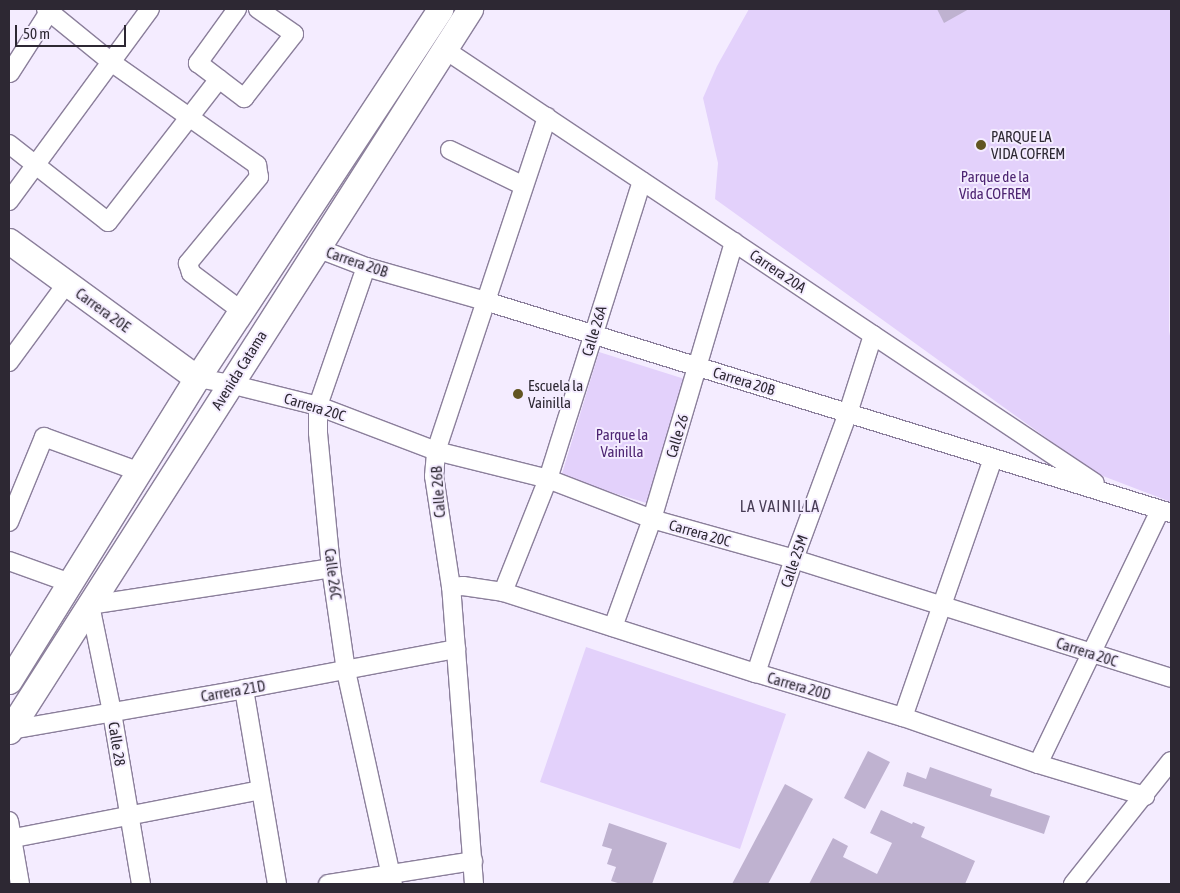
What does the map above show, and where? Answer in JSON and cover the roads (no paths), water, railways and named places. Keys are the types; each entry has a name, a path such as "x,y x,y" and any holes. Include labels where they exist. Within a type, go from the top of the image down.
{"main road":[{"name":"Avenida Catama","path":"9,680 197,378 243,312 440,9"},
{"name":"Avenida Catama","path":"9,731 470,9"},
{"name":"Carrera 20E","path":"9,241 197,378"}],"street":[{"path":"9,201 150,9"},
{"path":"237,9 198,63 244,98 294,34 258,9"},
{"path":"10,73 49,10 111,62 191,116 258,165 259,177 188,263 191,273 243,312"},
{"name":"Carrera 20A","path":"444,49 1112,494"},
{"path":"9,144 108,222 219,79"},
{"name":"Calle 26B","path":"474,884 451,587 439,519 434,476 436,450 546,117"},
{"path":"450,150 524,186"},
{"name":"Calle 26A","path":"502,592 548,478 642,180"},
{"name":"Calle 26","path":"613,627 652,519 734,242"},
{"name":"Carrera 20B","path":"317,248 366,267 486,301 1166,512"},
{"name":"Calle 26C","path":"366,267 318,406 318,433 331,568 346,671 392,879"},
{"path":"9,362 67,283"},
{"name":"Calle 25M","path":"756,674 794,559 848,413 873,335"},
{"name":"Carrera 20C","path":"197,378 230,384 318,406 436,450 548,478 652,519 794,559 1171,678"},
{"path":"9,522 44,437 140,472"},
{"path":"903,717 993,458"},
{"path":"1038,764 1091,653 1166,512"},
{"path":"9,562 70,583"},
{"path":"90,605 331,568"},
{"name":"Carrera 20D","path":"451,587 463,586 502,592 756,674 903,717 1038,764 1145,796"},
{"name":"Calle 28","path":"90,605 112,712 128,817 141,884"},
{"name":"Carrera 21D","path":"9,731 346,671 456,649"},
{"path":"244,689 277,884"},
{"path":"1073,884 1171,761"},
{"path":"10,839 260,790"},
{"path":"9,820 10,839 20,884"},
{"path":"328,884 392,879 473,861"}],"place":[{"name":"PARQUE LA VIDA COFREM","path":"981,145"},
{"name":"Escuela la Vainilla","path":"518,394"}],"district":[{"name":"LA VAINILLA","path":"780,506"}],"park label":[{"name":"Parque de la Vida COFREM","path":"995,184"},
{"name":"Parque la Vainilla","path":"622,442"}]}
